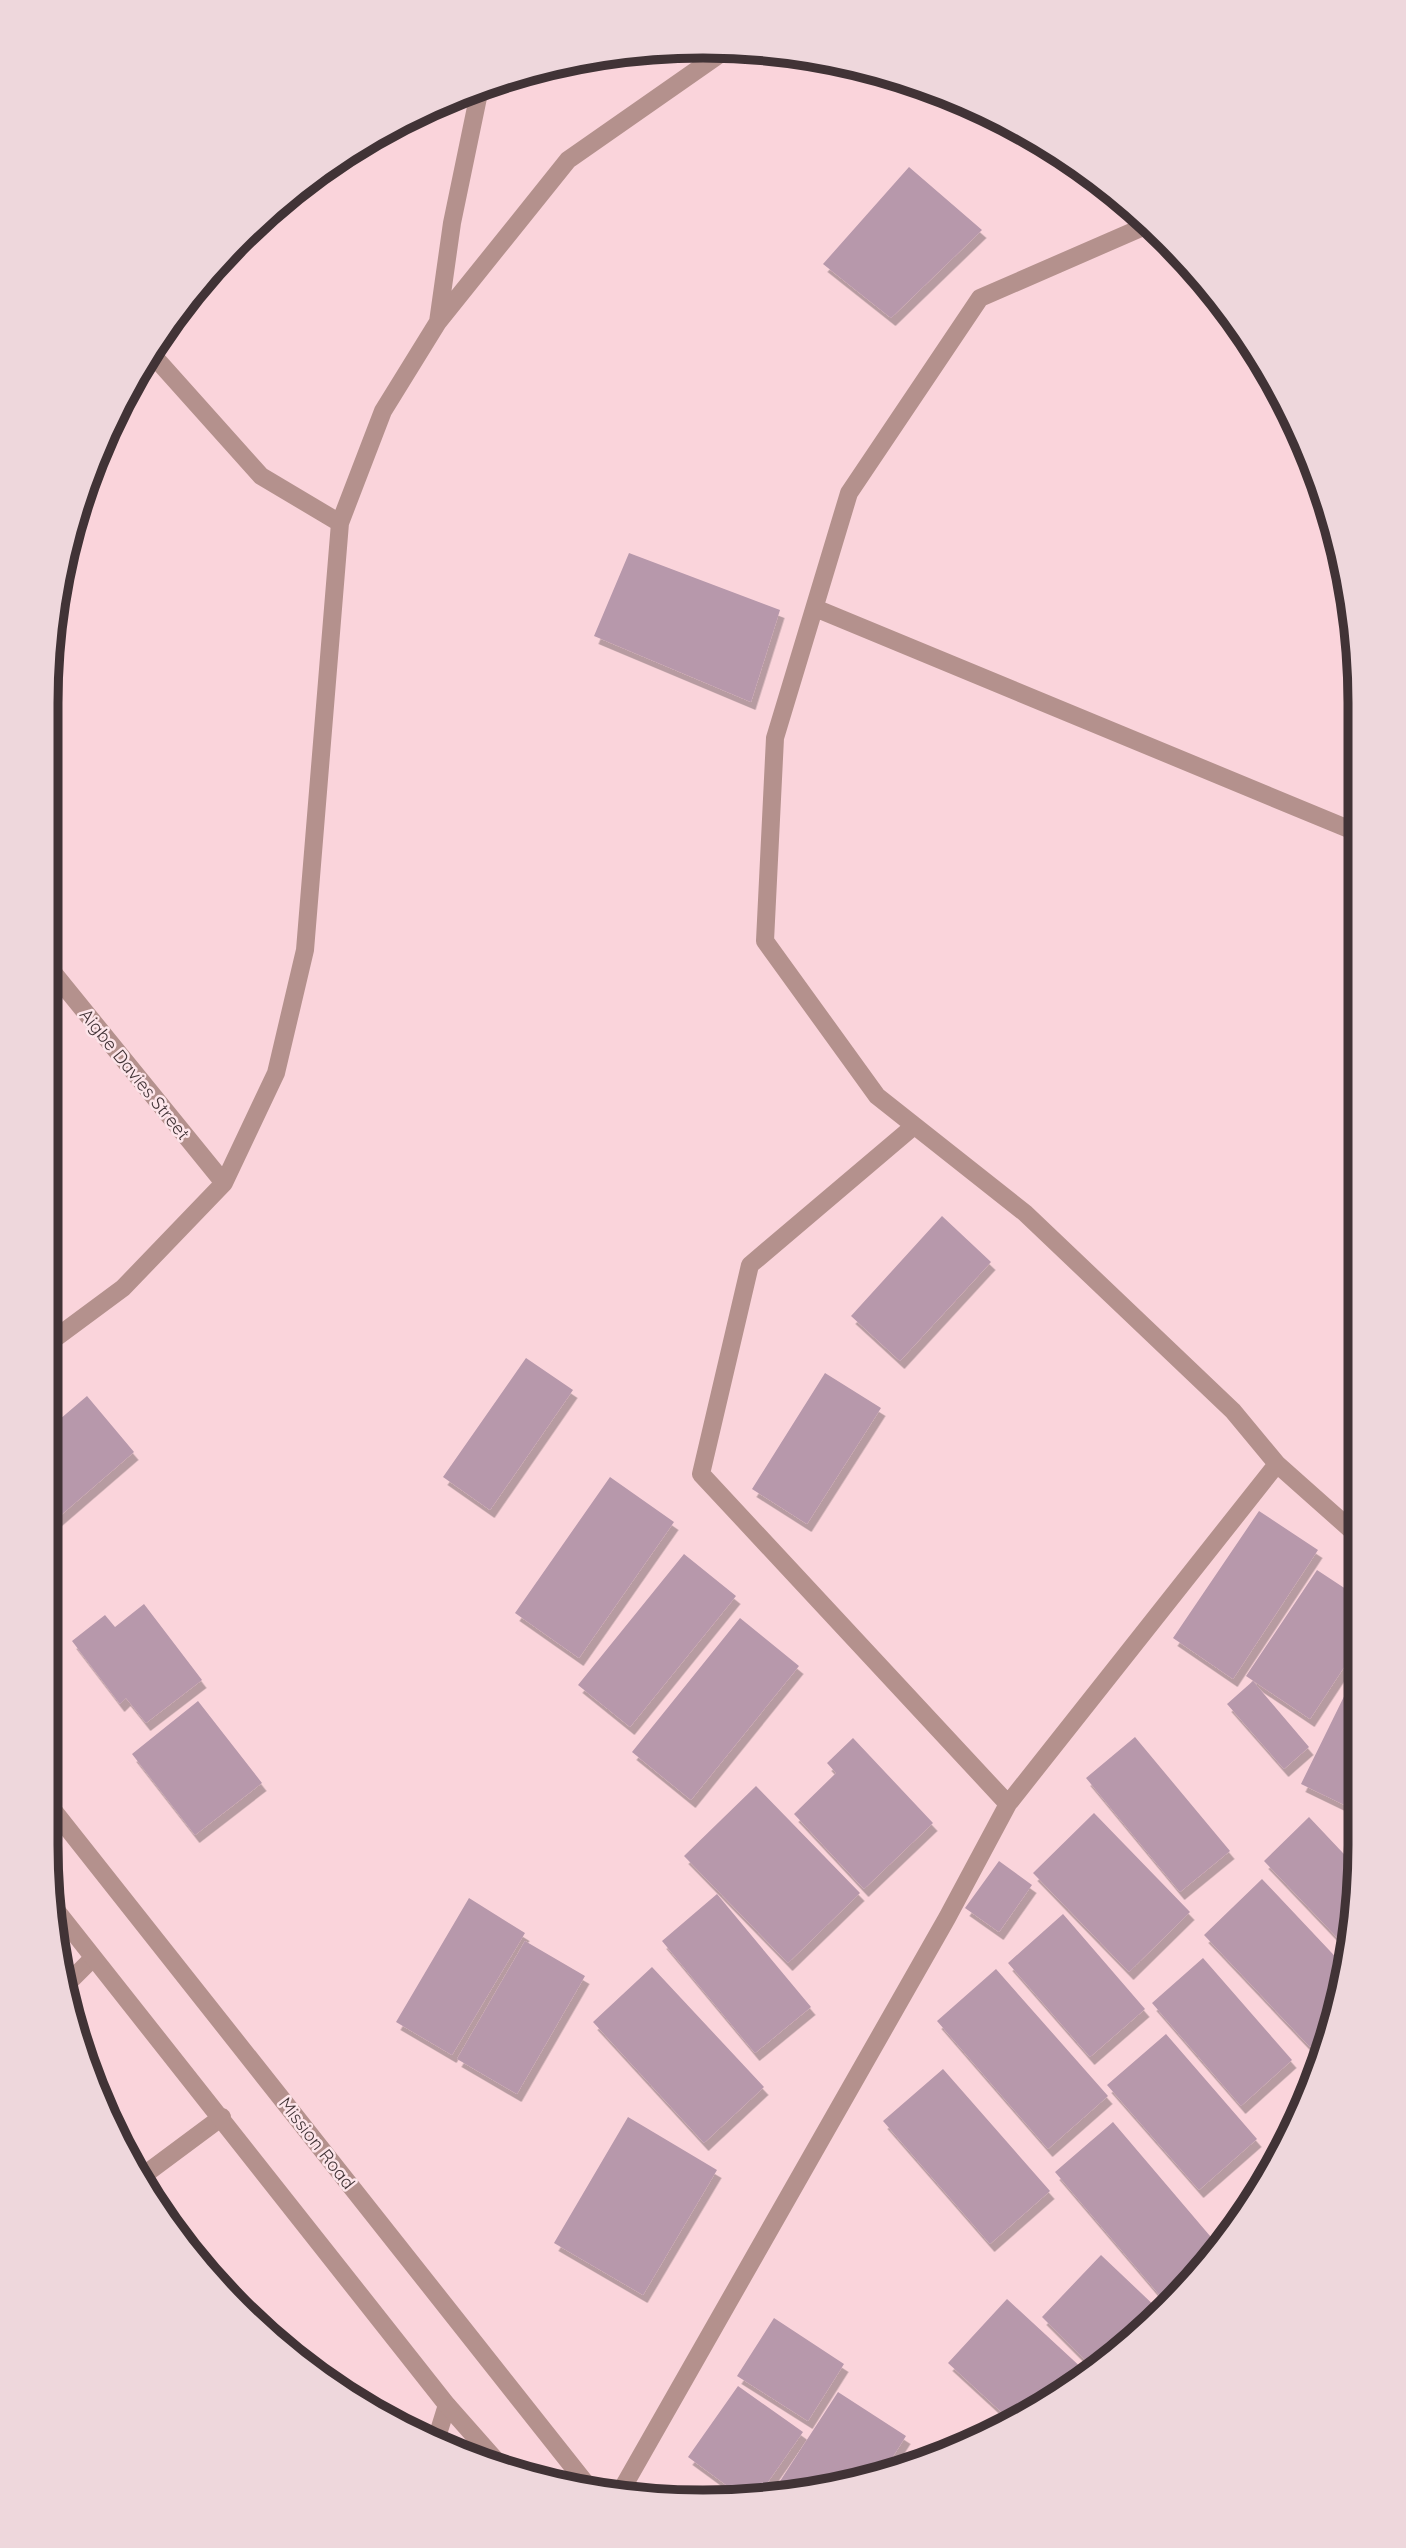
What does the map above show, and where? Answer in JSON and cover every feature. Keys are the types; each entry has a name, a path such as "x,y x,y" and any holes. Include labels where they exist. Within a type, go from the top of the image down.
{"street":[{"path":"58,1336 123,1288 224,1183 276,1073 305,950 340,523 383,411 438,322 568,160 714,58"},
{"path":"438,322 452,223 478,99"},
{"path":"1139,229 980,298 849,493 775,738 765,941 877,1096 1025,1213 1233,1411 1277,1464 1348,1527"},
{"path":"157,360 261,476 340,523"},
{"path":"815,608 1348,829"},
{"name":"Aigbe Davies Street","path":"58,979 224,1183"},
{"path":"914,1126 750,1265 701,1474 1008,1804"},
{"path":"624,2485 947,1918 1008,1804 1277,1464"},
{"name":"Mission Road","path":"58,1816 582,2479"},
{"path":"62,1918 222,2117 447,2406 490,2454"},
{"path":"72,1979 93,1958"},
{"path":"147,2173 222,2117"},
{"path":"438,2433 447,2406"}],"building":[{"path":"909,167 982,230 891,318 823,264"},
{"path":"629,553 780,610 751,702 594,636"},
{"path":"942,1216 991,1262 900,1361 851,1316"},
{"path":"526,1358 573,1390 490,1510 443,1477"},
{"path":"825,1373 881,1408 807,1524 752,1489"},
{"path":"87,1396 134,1452 58,1518 58,1421"},
{"path":"610,1477 674,1522 579,1658 515,1613"},
{"path":"1259,1511 1318,1550 1233,1679 1173,1638"},
{"path":"684,1554 736,1596 630,1727 578,1685"},
{"path":"1317,1570 1348,1590 1348,1661 1310,1719 1246,1676"},
{"path":"144,1604 202,1680 146,1723 126,1698 120,1704 72,1641 105,1615 115,1627"},
{"path":"740,1618 799,1666 691,1800 632,1752"},
{"path":"1253,1681 1309,1747 1284,1769 1227,1704"},
{"path":"1348,1688 1348,1807 1301,1784"},
{"path":"198,1701 262,1783 195,1835 132,1754"},
{"path":"1135,1737 1230,1851 1180,1892 1086,1778"},
{"path":"853,1738 933,1823 864,1889 794,1814 836,1773 827,1763"},
{"path":"756,1786 860,1893 788,1963 684,1856"},
{"path":"1094,1813 1190,1912 1129,1972 1033,1873"},
{"path":"1309,1817 1348,1858 1341,1942 1264,1861"},
{"path":"999,1861 1032,1885 999,1932 965,1908"},
{"path":"1262,1879 1338,1959 1318,2040 1310,2047 1204,1935"},
{"path":"717,1894 811,2007 755,2053 662,1941"},
{"path":"469,1898 525,1933 452,2055 396,2022"},
{"path":"1063,1914 1145,2009 1090,2057 1008,1963"},
{"path":"525,1941 585,1976 517,2094 457,2059"},
{"path":"1203,1958 1292,2060 1241,2106 1152,2003"},
{"path":"652,1967 764,2087 704,2143 593,2022"},
{"path":"996,1969 1108,2096 1048,2149 937,2021"},
{"path":"1166,2034 1257,2139 1199,2190 1107,2085"},
{"path":"943,2069 1050,2191 990,2244 883,2121"},
{"path":"628,2117 717,2170 643,2295 554,2243"},
{"path":"1113,2122 1213,2240 1162,2298 1055,2172"},
{"path":"1101,2255 1154,2305 1088,2363 1042,2317"},
{"path":"1007,2299 1081,2368 1005,2415 948,2363"},
{"path":"774,2318 844,2364 808,2421 737,2376"},
{"path":"738,2386 803,2432 764,2487 732,2489 688,2457"},
{"path":"838,2392 906,2436 889,2462 829,2478 777,2486"}]}
